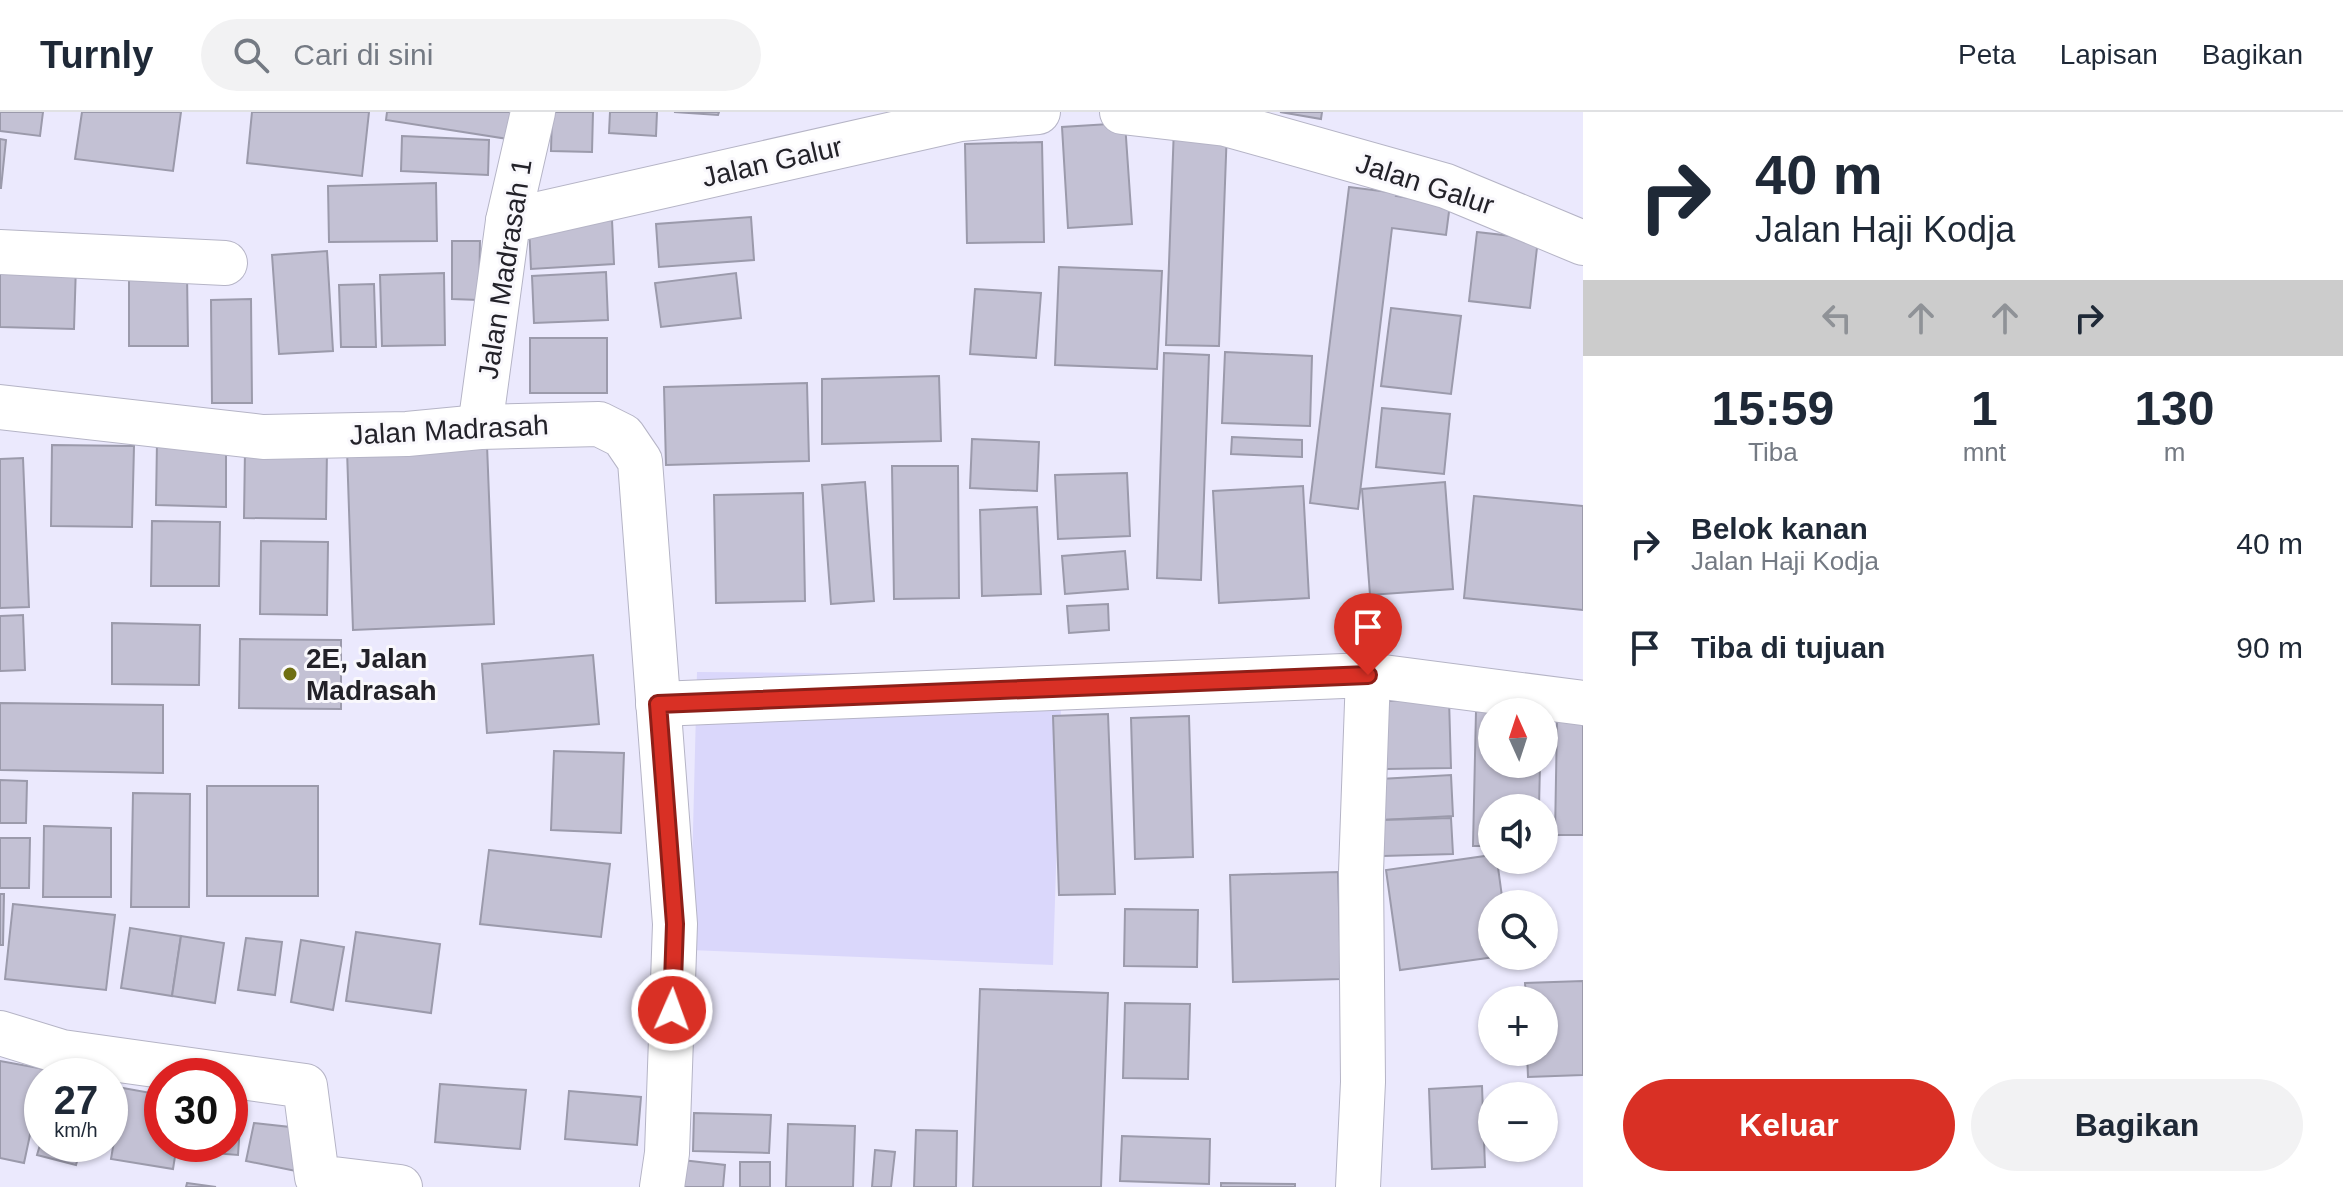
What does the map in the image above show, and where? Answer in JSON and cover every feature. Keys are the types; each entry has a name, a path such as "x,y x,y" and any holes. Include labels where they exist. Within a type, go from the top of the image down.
{"street":[{"name":"Jalan Madrasah 1","path":"480,427 508,221 533,112"},
{"name":"Jalan Galur","path":"508,221 960,119 1038,112"},
{"name":"Jalan Galur","path":"1122,112 1227,118 1446,186 1583,243"},
{"path":"0,252 225,263"},
{"name":"Jalan Madrasah","path":"0,407 263,437 407,434 480,427 599,424 623,436 640,461 675,924 667,1153 662,1187"},
{"path":"658,704 1368,675 1583,703"},
{"path":"1358,1187 1363,1082 1361,872 1368,675"},
{"path":"0,1033 62,1052 305,1086 317,1177 400,1187"}],"shaded area":[{"path":"697,672 1062,675 1053,965 690,950"}],"building":[{"path":"0,112 43,112 40,136 0,131"},
{"path":"82,112 181,112 173,171 75,159"},
{"path":"252,112 369,112 362,176 247,163"},
{"path":"387,112 512,112 508,139 386,120"},
{"path":"552,112 593,112 592,152 551,151"},
{"path":"610,112 657,112 656,136 609,133"},
{"path":"674,112 719,112 718,115"},
{"path":"1280,112 1322,112 1321,119"},
{"path":"1125,123 1132,224 1068,228 1062,127"},
{"path":"1174,127 1227,129 1219,346 1166,345"},
{"path":"402,136 489,140 488,175 401,171"},
{"path":"0,139 6,140 1,188 0,188"},
{"path":"1042,142 1044,242 967,243 965,144"},
{"path":"436,183 437,241 329,242 328,186"},
{"path":"1349,187 1450,204 1446,235 1392,228 1358,509 1310,503"},
{"path":"751,217 754,260 659,267 656,224"},
{"path":"612,220 614,264 531,269 529,224"},
{"path":"1477,232 1538,239 1530,308 1469,301"},
{"path":"452,241 480,241 479,300 452,299"},
{"path":"327,251 333,351 279,354 272,255"},
{"path":"0,262 76,265 74,329 0,327"},
{"path":"1059,267 1162,271 1157,369 1055,365"},
{"path":"187,272 188,346 129,346 129,273"},
{"path":"606,272 608,320 534,323 532,276"},
{"path":"444,273 445,345 382,346 380,275"},
{"path":"736,273 741,318 661,327 655,283"},
{"path":"374,284 376,347 341,347 339,285"},
{"path":"975,289 1041,293 1036,358 970,354"},
{"path":"251,299 252,403 212,403 211,300"},
{"path":"1391,308 1461,316 1451,394 1381,386"},
{"path":"530,338 607,338 607,393 530,393"},
{"path":"1225,352 1312,356 1310,426 1222,423"},
{"path":"1164,353 1209,355 1201,580 1157,578"},
{"path":"939,376 941,441 822,444 822,379"},
{"path":"807,383 809,461 666,465 664,387"},
{"path":"1382,408 1450,414 1444,474 1376,467"},
{"path":"1232,437 1302,440 1302,457 1231,454"},
{"path":"972,439 1039,442 1037,491 970,488"},
{"path":"157,441 226,441 226,507 156,505"},
{"path":"52,445 134,446 132,527 51,526"},
{"path":"487,445 494,624 353,630 347,450"},
{"path":"245,449 327,449 326,519 244,518"},
{"path":"23,458 29,607 0,608 0,459"},
{"path":"892,466 958,466 959,598 894,599"},
{"path":"1127,473 1130,536 1058,539 1055,475"},
{"path":"865,482 874,601 831,604 822,485"},
{"path":"1445,482 1453,589 1370,595 1362,489"},
{"path":"1303,486 1309,598 1219,603 1213,491"},
{"path":"803,493 805,601 716,603 714,495"},
{"path":"1474,496 1583,506 1583,610 1464,598"},
{"path":"1037,507 1041,594 982,596 980,510"},
{"path":"152,521 220,522 219,586 151,586"},
{"path":"261,541 328,542 327,615 260,614"},
{"path":"1125,551 1128,589 1065,594 1062,556"},
{"path":"1108,604 1109,630 1069,633 1067,606"},
{"path":"23,615 25,670 0,671 0,616"},
{"path":"112,623 200,625 199,685 112,684"},
{"name":"2E, Jalan Madrasah","path":"240,639 341,640 341,709 239,708"},
{"path":"593,655 599,724 487,733 482,664"},
{"path":"1449,699 1451,768 1386,769 1383,701"},
{"path":"0,703 163,705 163,773 0,770"},
{"path":"1478,711 1478,778 1540,778 1539,794 1478,794 1478,846 1473,846"},
{"path":"1108,714 1115,894 1059,895 1053,716"},
{"path":"1189,716 1193,857 1135,859 1131,718"},
{"path":"1558,721 1583,722 1583,835 1558,835"},
{"path":"554,751 624,753 621,833 551,830"},
{"path":"1451,775 1453,816 1382,820 1380,779"},
{"path":"0,780 27,781 26,823 0,823"},
{"path":"207,786 318,786 318,896 207,896"},
{"path":"133,793 190,794 189,907 131,907"},
{"path":"1451,818 1453,854 1383,856 1382,820"},
{"path":"44,826 111,828 111,897 43,897"},
{"path":"0,838 30,838 29,888 0,888"},
{"path":"489,850 610,864 601,937 480,924"},
{"path":"1478,857 1478,874 1499,874 1501,890 1478,890 1478,959 1400,970 1386,870"},
{"path":"1338,872 1341,979 1233,982 1230,875"},
{"path":"0,894 4,894 3,945 0,945"},
{"path":"13,904 115,915 106,990 5,979"},
{"path":"1125,909 1198,910 1197,967 1124,966"},
{"path":"130,928 181,936 172,996 121,988"},
{"path":"356,932 440,944 431,1013 346,1001"},
{"path":"181,936 224,943 215,1003 172,996"},
{"path":"246,938 282,942 275,995 238,990"},
{"path":"301,940 344,947 333,1010 291,1002"},
{"path":"1583,981 1583,1075 1528,1077 1528,1066 1558,1066 1558,986 1525,986 1525,983"},
{"path":"980,989 1108,993 1101,1187 973,1187"},
{"path":"1125,1003 1190,1004 1188,1079 1123,1078"},
{"path":"0,1061 24,1065 24,1162 24,1163 0,1158"},
{"path":"440,1084 526,1090 520,1149 435,1142"},
{"path":"1478,1086 1478,1162 1485,1162 1485,1167 1432,1169 1429,1089"},
{"path":"128,1089 144,1092 144,1162 174,1162 173,1169 128,1162"},
{"path":"569,1091 641,1097 637,1145 565,1139"},
{"path":"694,1113 771,1115 769,1153 693,1151"},
{"path":"254,1123 299,1128 301,1172 248,1161"},
{"path":"788,1124 855,1126 853,1187 786,1187"},
{"path":"916,1130 957,1131 956,1187 914,1187"},
{"path":"1122,1136 1210,1139 1209,1184 1120,1181"},
{"path":"875,1150 895,1152 891,1187 872,1187"},
{"path":"682,1160 725,1165 723,1187 680,1187"},
{"path":"740,1162 770,1162 770,1187 740,1187"},
{"path":"187,1183 216,1187 186,1187"},
{"path":"1221,1183 1295,1184 1295,1187 1221,1187"}],"place":[{"name":"2E, Jalan Madrasah","path":"290,674"}],"route":[{"path":"672,1010 675,924 658,704 1368,675"}]}
